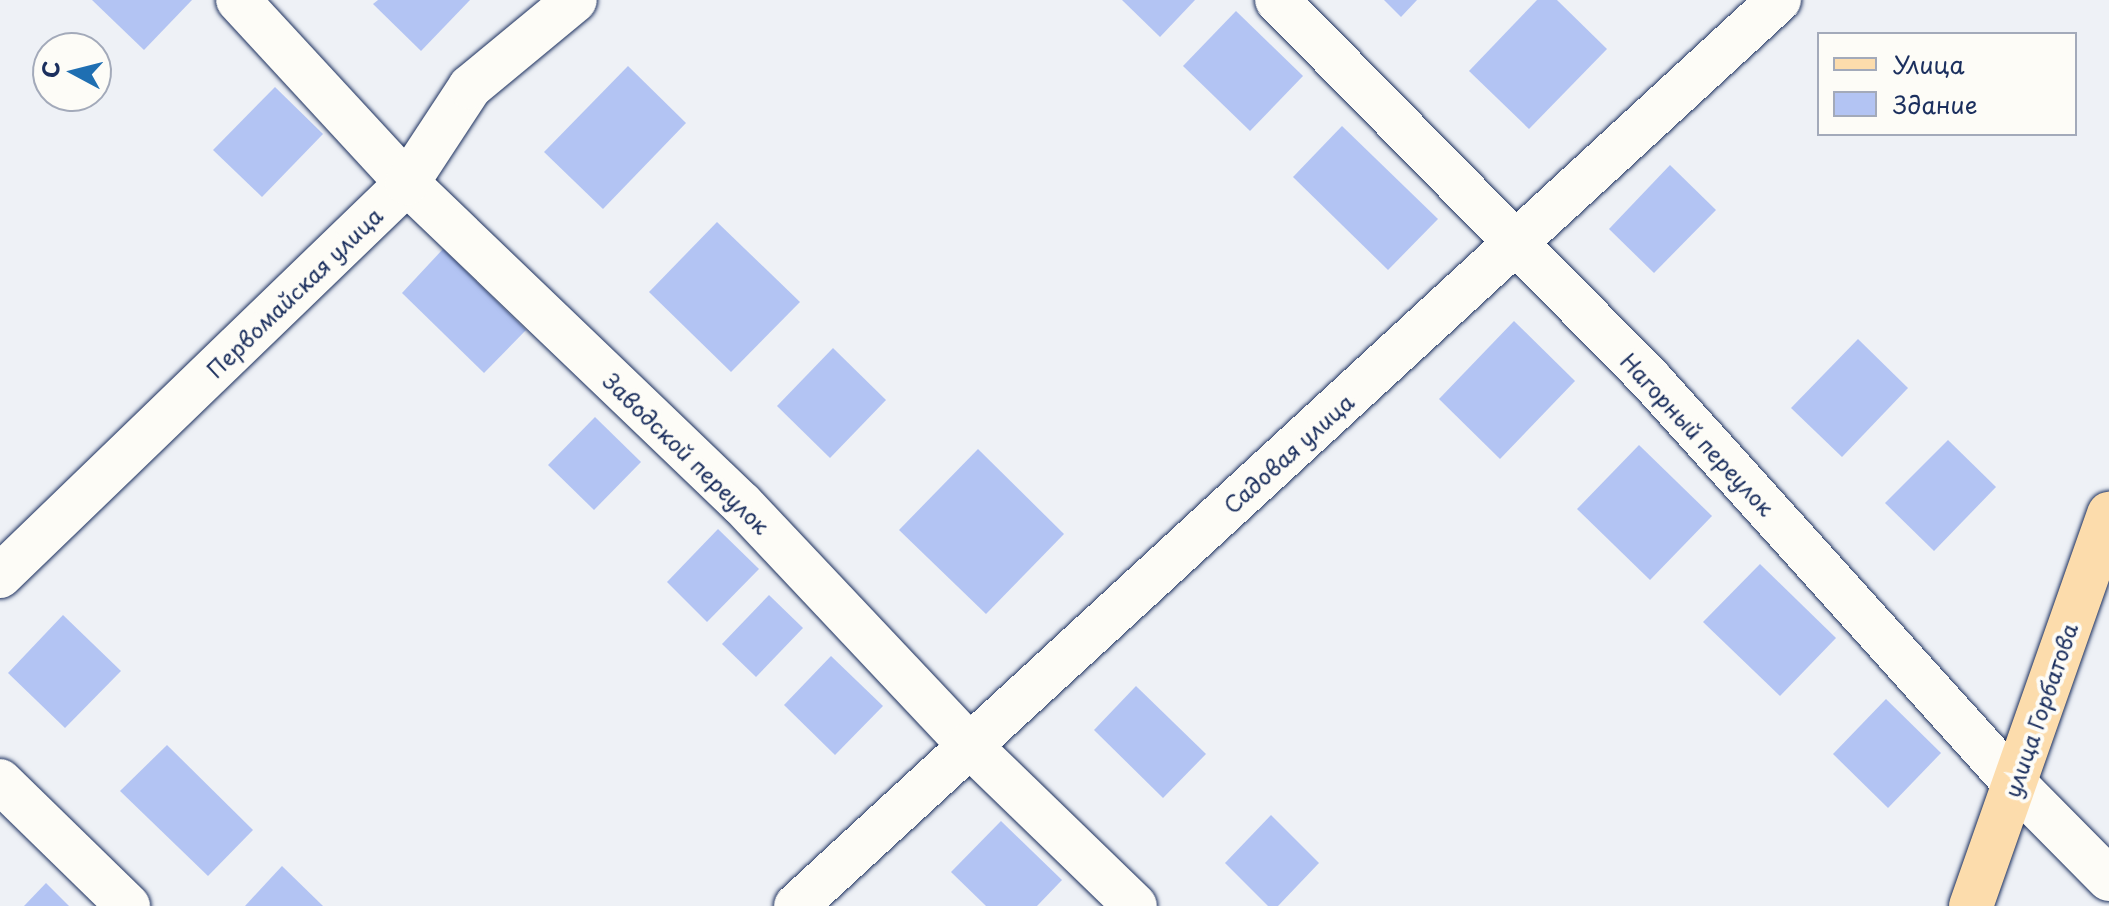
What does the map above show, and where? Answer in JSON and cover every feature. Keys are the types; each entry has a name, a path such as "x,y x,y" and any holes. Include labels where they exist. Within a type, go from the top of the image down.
{"main road":[{"name":"улица Горбатова","path":"1971,906 2109,514"}],"street":[{"name":"Заводской переулок","path":"238,0 407,183 742,504 969,745 1135,906"},
{"name":"Первомайская улица","path":"0,576 407,183 470,87 575,0"},
{"name":"Нагорный переулок","path":"1277,0 1650,379 2014,783 2109,879"},
{"name":"Садовая улица","path":"796,906 1779,0"},
{"path":"0,781 128,906"}],"building":[{"path":"92,0 192,0 144,50"},
{"path":"378,0 470,0 421,51 373,4"},
{"path":"1122,0 1195,0 1160,37"},
{"path":"1384,0 1417,0 1401,17"},
{"path":"1537,0 1557,0 1607,49 1529,129 1469,71"},
{"path":"1236,11 1303,76 1250,131 1183,66"},
{"path":"628,66 686,123 603,209 544,152"},
{"path":"275,87 323,134 262,197 213,150"},
{"path":"1342,126 1438,219 1388,270 1293,177"},
{"path":"1670,165 1716,210 1654,273 1609,229"},
{"path":"717,222 800,302 731,372 649,292"},
{"path":"443,249 526,330 484,373 402,293"},
{"path":"1514,321 1575,381 1500,459 1439,399"},
{"path":"1858,339 1908,388 1842,457 1791,408"},
{"path":"833,348 886,400 830,458 777,406"},
{"path":"595,417 641,462 594,510 548,465"},
{"path":"1948,440 1996,487 1934,551 1885,503"},
{"path":"1639,445 1712,516 1650,580 1577,509"},
{"path":"978,449 1064,534 986,614 899,530"},
{"path":"718,529 759,569 707,622 667,582"},
{"path":"1760,564 1836,638 1780,696 1703,622"},
{"path":"769,595 803,628 756,677 722,644"},
{"path":"63,615 121,671 65,728 8,673"},
{"path":"831,656 883,706 835,755 784,705"},
{"path":"1136,686 1206,754 1163,798 1094,730"},
{"path":"1886,699 1941,753 1888,808 1833,754"},
{"path":"167,745 253,830 208,876 120,791"},
{"path":"1271,815 1319,863 1278,906 1268,906 1225,863"},
{"path":"1001,821 1062,880 1037,906 986,906 951,872"},
{"path":"282,866 323,906 245,906"},
{"path":"46,883 69,906 24,906"}]}
